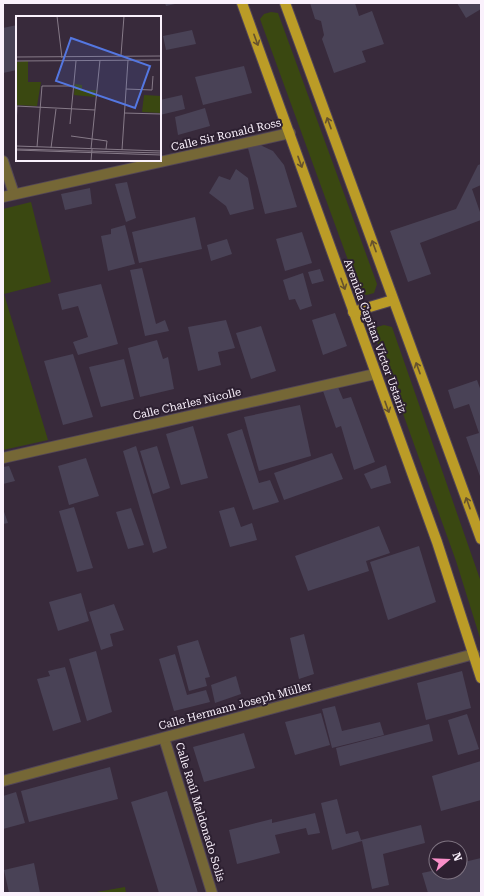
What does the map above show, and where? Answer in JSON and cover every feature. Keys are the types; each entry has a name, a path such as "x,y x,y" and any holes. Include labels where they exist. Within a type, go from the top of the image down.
{"main road":[{"name":"Avenida Capitan Víctor Ustariz","path":"242,3 437,542 481,678"},
{"path":"285,3 481,540"},
{"path":"354,312 393,300"}],"street":[{"name":"Calle Sir Ronald Ross","path":"3,197 290,133"},
{"path":"3,161 14,194"},
{"name":"Calle Charles Nicolle","path":"3,458 375,374"},
{"name":"Calle Hermann Joseph Müller","path":"3,781 474,654"},
{"name":"Calle Raúl Maldonado Solis","path":"164,738 212,893"}],"green space":[{"path":"271,12 278,13 377,284 374,293 367,295 360,293 260,19 264,14"},
{"path":"31,202 51,282 4,294 48,440 3,450 3,209"},
{"path":"384,325 392,327 481,582 481,641 456,561 374,333 377,327"},
{"path":"125,887 126,893 91,893"}],"building":[{"path":"165,3 175,3 175,4 166,6"},
{"path":"310,3 355,3 359,16 372,11 384,44 362,51 366,62 334,73 322,39 324,35 321,21 315,19"},
{"path":"457,3 481,3 481,9 466,18"},
{"path":"16,25 16,70 3,73 3,28"},
{"path":"192,30 196,44 166,50 163,36"},
{"path":"244,66 252,93 203,105 195,77"},
{"path":"182,95 185,109 161,115 161,100"},
{"path":"205,108 210,126 178,135 175,117"},
{"path":"249,143 258,144 273,151 284,165 297,207 265,214 248,148"},
{"path":"481,164 481,185 472,189 481,215 481,220 420,243 431,274 408,282 390,231 456,209 478,165"},
{"path":"236,169 248,178 254,209 230,215 226,206 209,193 219,176 230,180"},
{"path":"127,182 136,218 126,222 115,184"},
{"path":"90,188 92,204 65,210 61,194"},
{"path":"195,217 202,249 139,263 132,232"},
{"path":"125,225 135,264 108,271 101,236 111,234 111,229"},
{"path":"302,232 312,263 285,271 276,239"},
{"path":"227,239 232,254 211,261 207,245"},
{"path":"142,268 156,324 165,320 169,331 145,336 130,270"},
{"path":"320,269 324,281 312,284 308,272"},
{"path":"303,273 312,306 300,310 295,299 289,300 283,280"},
{"path":"101,284 118,344 78,355 73,342 88,337 78,306 62,310 58,294"},
{"path":"335,313 347,346 323,355 312,320"},
{"path":"226,320 235,348 218,352 221,365 198,371 188,327"},
{"path":"261,326 276,371 251,379 236,333"},
{"path":"157,340 163,359 168,357 174,389 140,397 128,348"},
{"path":"73,354 93,417 63,425 44,361"},
{"path":"124,359 134,399 101,407 89,367"},
{"path":"477,380 481,391 481,479 466,437 479,433 469,404 454,409 448,390"},
{"path":"337,385 343,399 351,397 375,462 354,470 341,426 336,428 323,391"},
{"path":"300,405 311,456 259,471 244,417"},
{"path":"193,426 208,478 181,485 166,434"},
{"path":"242,429 259,483 270,480 279,502 253,510 227,434"},
{"path":"136,446 167,548 153,553 123,451"},
{"path":"157,446 170,488 153,494 140,451"},
{"path":"332,453 343,479 284,500 274,473"},
{"path":"86,458 99,496 69,505 58,466"},
{"path":"386,465 391,483 371,489 364,474"},
{"path":"9,466 15,481 3,484 3,467"},
{"path":"74,507 93,568 77,572 59,511"},
{"path":"234,507 241,527 252,523 257,540 230,547 219,511"},
{"path":"131,508 144,545 128,549 116,512"},
{"path":"3,509 8,523 3,524"},
{"path":"379,526 390,553 366,561 369,571 308,591 295,556"},
{"path":"419,546 436,602 388,620 370,562"},
{"path":"81,593 89,621 58,631 49,602"},
{"path":"114,604 124,630 110,634 113,646 101,650 89,612"},
{"path":"304,634 314,674 299,679 290,638"},
{"path":"198,640 210,677 205,678 207,686 189,691 177,646"},
{"path":"96,651 112,712 87,721 69,659"},
{"path":"175,654 187,695 206,690 210,702 174,711 159,659"},
{"path":"65,667 81,722 53,731 37,679 50,676 48,671"},
{"path":"462,671 471,708 426,720 417,683"},
{"path":"236,676 241,694 215,703 211,685"},
{"path":"335,706 342,731 380,722 384,735 332,748 322,709"},
{"path":"321,713 330,745 295,755 285,722"},
{"path":"467,714 479,749 458,755 448,720"},
{"path":"429,724 433,741 340,766 336,748"},
{"path":"244,733 255,768 204,782 193,747"},
{"path":"481,761 481,800 441,811 432,776"},
{"path":"110,767 118,799 29,822 21,791"},
{"path":"167,791 198,893 159,893 131,802"},
{"path":"16,792 25,823 3,829 3,796"},
{"path":"337,799 346,834 358,831 361,840 421,825 425,843 383,854 389,885 372,889 362,841 332,850 321,803"},
{"path":"315,813 320,833 308,835 306,828 275,835 280,853 237,864 229,830 272,819 272,823"},
{"path":"481,858 481,893 428,893 422,873 428,872 428,880 468,880 468,861"},
{"path":"34,863 40,893 9,893 4,870"}]}
